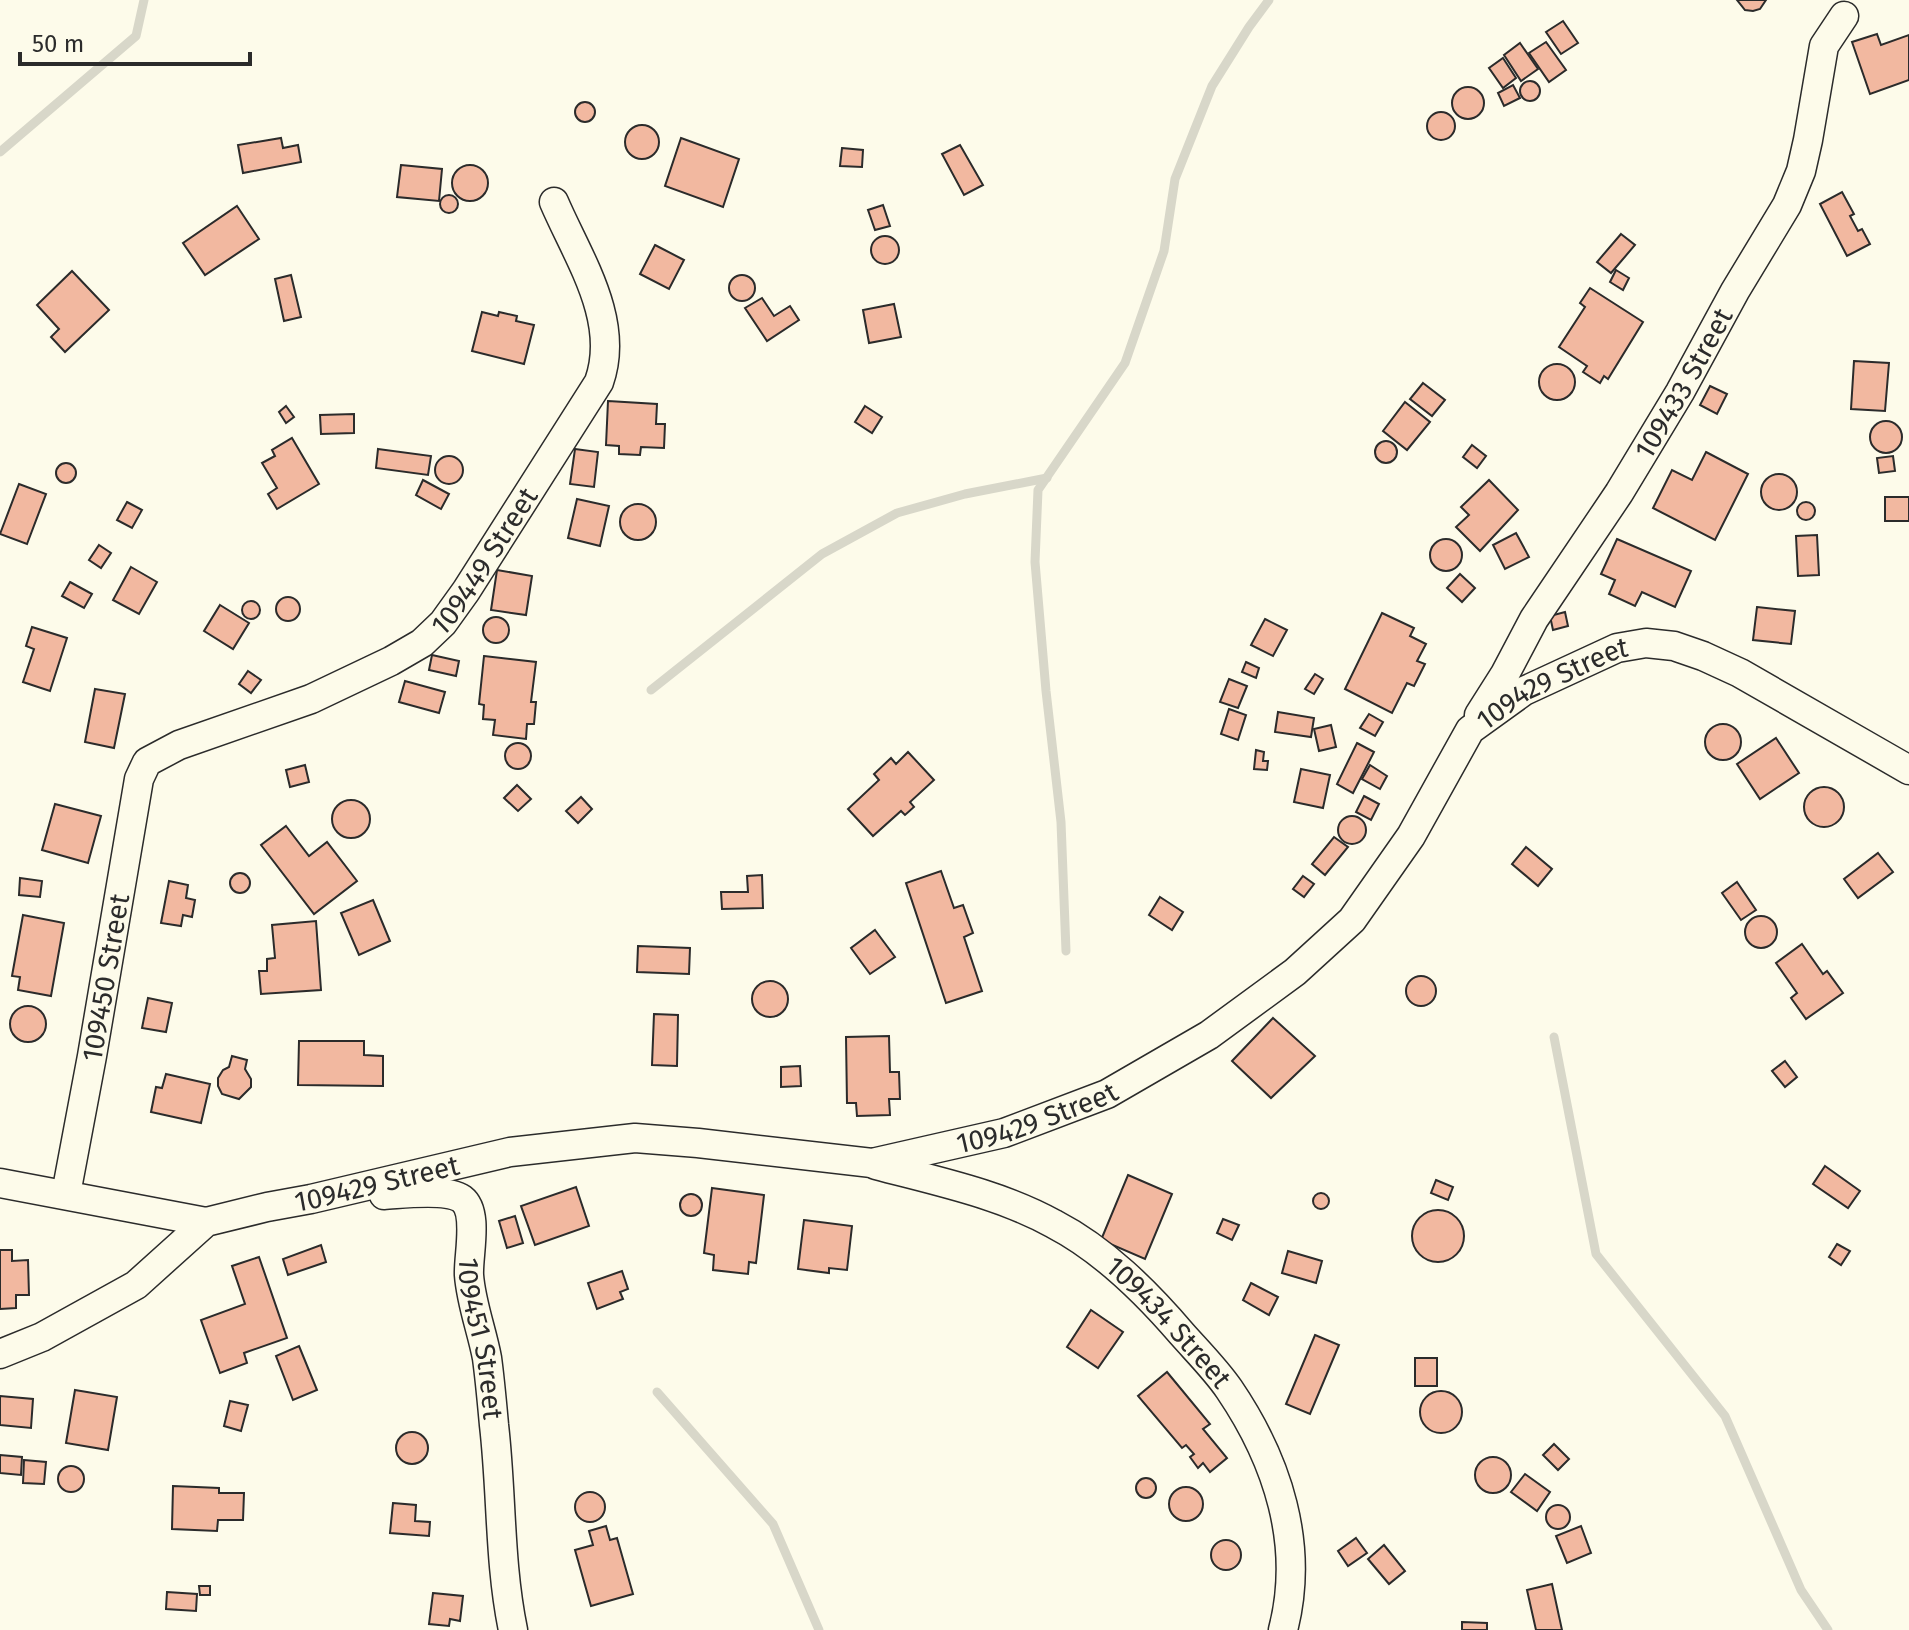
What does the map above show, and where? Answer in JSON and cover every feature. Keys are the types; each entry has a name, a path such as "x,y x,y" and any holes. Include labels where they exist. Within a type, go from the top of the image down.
{"street":[{"name":"109433 Street","path":"1470,730 1534,619 1619,493 1673,404 1787,205 1801,171 1824,46 1844,16"},
{"name":"109449 Street","path":"147,762 201,735 311,699 391,661 422,643 443,623 584,409 606,362 607,340 602,312 554,202"},
{"name":"109429 Street","path":"0,1354 42,1337 136,1285 206,1222 510,1152 635,1138 872,1163 1004,1133 1107,1094 1209,1035 1295,972 1352,920 1411,836 1470,730 1524,691 1617,648 1646,643 1674,646 1740,673 1907,772"},
{"name":"109450 Street","path":"66,1194 139,779 147,762"},
{"name":"109434 Street","path":"872,1163 991,1197 1053,1223 1092,1247 1138,1286 1171,1322 1229,1388 1261,1444 1285,1509 1292,1558 1283,1630"},
{"path":"0,1183 206,1222"},
{"name":"109451 Street","path":"311,1199 441,1194 463,1200 471,1211 469,1277 487,1357 498,1458 501,1547 513,1630"}],"building":[{"path":"1737,0 1766,0 1760,9 1753,11 1745,10"},
{"path":"1563,21 1578,43 1561,54 1546,32"},
{"path":"1877,34 1881,45 1909,35 1909,80 1870,94 1852,42"},
{"path":"1546,42 1566,70 1549,82 1529,53"},
{"path":"1520,43 1538,69 1521,81 1504,55"},
{"path":"1503,58 1516,78 1503,88 1489,68"},
{"path":"1530,81 1537,84 1540,91 1537,98 1530,101 1523,98 1520,91 1523,84"},
{"path":"1513,85 1520,98 1504,106 1498,93"},
{"path":"1468,87 1479,92 1484,103 1479,114 1468,119 1457,114 1452,103 1457,92"},
{"path":"581,102 589,102 595,112 589,122 581,122 575,116 575,108"},
{"path":"1441,112 1451,116 1455,126 1451,136 1441,140 1431,136 1427,126 1431,116"},
{"path":"642,125 654,130 659,142 654,154 642,159 630,154 625,142 630,130"},
{"path":"281,138 283,148 298,145 301,162 243,173 238,145"},
{"path":"681,138 739,159 723,207 665,186"},
{"path":"960,145 983,185 964,195 942,154"},
{"path":"842,148 863,150 862,167 840,166"},
{"path":"401,165 442,169 439,201 397,197"},
{"path":"470,165 483,170 488,183 483,196 470,201 457,196 452,183 457,170"},
{"path":"1842,192 1854,214 1850,216 1858,231 1862,229 1870,244 1847,256 1820,204"},
{"path":"445,195 453,195 458,204 456,211 445,213 440,208 440,200"},
{"path":"883,205 890,226 875,230 868,210"},
{"path":"237,206 259,239 205,275 183,243"},
{"path":"1621,234 1635,245 1611,273 1597,262"},
{"path":"885,236 895,240 899,250 895,260 885,264 875,260 871,250 875,240"},
{"path":"655,245 684,260 669,289 640,274"},
{"path":"1616,270 1629,278 1623,290 1610,282"},
{"path":"72,271 109,310 65,352 51,337 59,329 37,305"},
{"path":"291,275 301,317 284,321 275,279"},
{"path":"742,275 751,279 755,288 751,297 742,301 733,297 729,288 733,279"},
{"path":"1590,288 1643,322 1608,379 1604,376 1600,383 1583,372 1587,366 1559,347 1585,307 1580,303"},
{"path":"762,298 774,316 790,306 799,320 767,341 745,308"},
{"path":"894,304 901,337 869,343 863,310"},
{"path":"482,312 517,316 516,321 534,325 524,364 472,351"},
{"path":"1854,361 1889,363 1885,411 1851,409"},
{"path":"1557,364 1570,369 1575,382 1570,395 1557,400 1544,395 1539,382 1544,369"},
{"path":"1423,383 1445,400 1432,416 1410,399"},
{"path":"1710,386 1727,394 1717,414 1700,405"},
{"path":"608,401 657,404 656,424 665,424 664,448 641,447 640,455 619,454 619,446 606,445"},
{"path":"1405,402 1430,422 1407,450 1383,431"},
{"path":"286,406 294,417 286,423 279,412"},
{"path":"865,406 882,417 872,433 855,422"},
{"path":"354,414 354,433 321,434 320,415"},
{"path":"1886,421 1897,426 1902,437 1897,448 1886,453 1875,448 1870,437 1875,426"},
{"path":"292,438 319,484 277,509 268,494 277,488 262,463 275,456 272,450"},
{"path":"1386,441 1394,444 1397,452 1394,460 1386,463 1378,460 1375,452 1378,444"},
{"path":"1472,445 1486,456 1477,468 1463,457"},
{"path":"378,449 431,456 428,475 376,468"},
{"path":"575,449 598,452 594,487 570,484"},
{"path":"1706,452 1748,474 1715,540 1653,508 1672,470 1692,480"},
{"path":"449,456 459,460 463,470 459,480 449,484 439,480 435,470 439,460"},
{"path":"1893,456 1895,471 1879,473 1877,458"},
{"path":"62,463 70,463 76,473 70,483 62,483 56,477 56,469"},
{"path":"1779,474 1792,479 1797,492 1792,505 1779,510 1766,505 1761,492 1766,479"},
{"path":"423,480 449,494 441,509 416,495"},
{"path":"1489,480 1518,510 1480,551 1456,527 1469,515 1461,507"},
{"path":"19,484 46,494 27,544 0,534"},
{"path":"1885,497 1909,497 1909,521 1885,521"},
{"path":"577,499 609,506 600,546 568,538"},
{"path":"127,502 142,510 132,528 117,520"},
{"path":"1802,502 1810,502 1815,511 1813,518 1802,520 1797,515 1797,507"},
{"path":"638,504 651,509 656,522 651,535 638,540 625,535 620,522 625,509"},
{"path":"1516,533 1529,557 1505,569 1493,545"},
{"path":"1817,535 1819,575 1798,576 1796,536"},
{"path":"1446,539 1457,544 1462,555 1457,566 1446,571 1435,566 1430,555 1435,544"},
{"path":"1617,539 1691,571 1675,607 1642,592 1635,606 1609,594 1615,580 1601,574"},
{"path":"99,545 111,553 101,568 89,560"},
{"path":"131,567 157,582 139,614 113,600"},
{"path":"497,570 532,576 526,615 491,610"},
{"path":"1460,574 1475,588 1462,602 1447,588"},
{"path":"70,582 92,594 84,608 62,596"},
{"path":"288,597 297,600 300,609 297,618 288,621 279,618 276,609 279,600"},
{"path":"247,601 255,601 260,610 258,617 247,619 242,614 242,606"},
{"path":"220,605 249,623 233,649 204,631"},
{"path":"1757,607 1795,611 1791,644 1753,640"},
{"path":"1565,612 1568,626 1553,630 1550,616"},
{"path":"1382,613 1414,628 1410,636 1426,644 1417,661 1425,664 1414,686 1407,683 1392,713 1345,689"},
{"path":"496,617 505,621 509,630 505,639 496,643 487,639 483,630 487,621"},
{"path":"1265,619 1287,630 1273,656 1251,645"},
{"path":"32,627 67,638 50,691 23,682 34,649 26,646"},
{"path":"432,655 459,661 456,676 429,670"},
{"path":"484,656 536,662 531,702 536,702 534,724 527,724 526,739 493,735 495,720 483,719 484,705 479,704"},
{"path":"1246,662 1259,668 1256,678 1242,672"},
{"path":"248,671 261,680 251,693 239,684"},
{"path":"1315,674 1323,679 1314,694 1305,689"},
{"path":"1229,679 1247,686 1238,708 1220,702"},
{"path":"405,681 445,692 439,713 399,702"},
{"path":"95,689 125,694 114,748 85,742"},
{"path":"1229,709 1246,715 1238,740 1221,734"},
{"path":"1278,712 1314,718 1311,737 1275,732"},
{"path":"1369,714 1383,722 1375,736 1360,728"},
{"path":"1723,724 1736,729 1741,742 1736,755 1723,760 1710,755 1705,742 1710,729"},
{"path":"1331,725 1336,747 1319,751 1314,729"},
{"path":"1776,738 1799,773 1760,799 1737,764"},
{"path":"518,743 527,747 531,756 527,765 518,769 509,765 505,756 509,747"},
{"path":"1357,743 1374,752 1353,793 1337,784"},
{"path":"1256,750 1264,752 1263,761 1268,761 1267,770 1254,769"},
{"path":"908,752 934,780 910,802 914,807 905,815 901,811 873,836 848,809 879,780 874,774 891,758 896,764"},
{"path":"305,765 309,782 290,787 286,770"},
{"path":"1370,765 1387,776 1380,789 1362,779"},
{"path":"1301,769 1330,775 1323,808 1294,802"},
{"path":"517,785 531,799 518,811 504,798"},
{"path":"1824,787 1838,793 1844,807 1838,821 1824,827 1810,821 1804,807 1810,793"},
{"path":"1364,796 1379,804 1371,820 1356,812"},
{"path":"581,797 592,809 578,823 566,811"},
{"path":"351,800 364,806 370,819 364,832 351,838 338,832 332,819 338,806"},
{"path":"55,804 101,816 88,863 42,850"},
{"path":"1352,816 1362,820 1366,830 1362,840 1352,844 1342,840 1338,830 1342,820"},
{"path":"286,826 309,856 327,842 357,881 314,914 261,845"},
{"path":"1334,837 1348,847 1325,875 1312,864"},
{"path":"1526,847 1552,869 1538,886 1512,864"},
{"path":"1878,853 1893,872 1858,898 1844,879"},
{"path":"941,871 954,908 963,905 973,933 964,937 982,991 946,1003 906,883"},
{"path":"236,873 244,873 250,883 244,893 236,893 230,887 230,879"},
{"path":"762,875 763,908 722,909 721,892 748,892 747,876"},
{"path":"1303,876 1314,884 1304,897 1293,889"},
{"path":"20,878 42,881 40,897 19,895"},
{"path":"169,881 188,885 186,898 195,900 192,917 183,915 181,926 161,923"},
{"path":"1737,882 1756,910 1741,920 1722,893"},
{"path":"1160,897 1183,912 1172,930 1149,915"},
{"path":"373,900 390,941 359,955 341,913"},
{"path":"23,915 64,923 51,996 18,990 20,977 12,976"},
{"path":"1761,916 1772,921 1777,932 1772,943 1761,948 1750,943 1745,932 1750,921"},
{"path":"316,921 321,990 261,994 259,971 267,971 267,959 275,958 272,925"},
{"path":"875,930 895,957 870,974 851,948"},
{"path":"1802,944 1823,974 1827,971 1843,993 1806,1019 1791,998 1797,993 1776,963"},
{"path":"638,946 690,948 689,974 637,972"},
{"path":"1421,976 1427,977 1435,985 1435,997 1427,1005 1421,1006 1415,1005 1407,997 1406,991 1407,985 1415,977"},
{"path":"770,981 783,986 788,999 783,1012 770,1017 757,1012 752,999 757,986"},
{"path":"148,998 172,1003 166,1032 142,1028"},
{"path":"28,1006 41,1011 46,1024 41,1037 28,1042 15,1037 10,1024 15,1011"},
{"path":"654,1014 678,1015 677,1066 652,1065"},
{"path":"1273,1018 1315,1056 1271,1098 1232,1061"},
{"path":"889,1036 890,1072 899,1072 900,1099 889,1099 890,1115 857,1116 856,1103 847,1103 846,1037"},
{"path":"299,1041 364,1041 364,1055 383,1056 383,1086 298,1085"},
{"path":"232,1056 247,1060 245,1069 251,1079 251,1087 239,1099 222,1094 218,1086 218,1078 229,1067"},
{"path":"1785,1061 1797,1077 1785,1087 1772,1071"},
{"path":"800,1066 801,1086 781,1087 781,1067"},
{"path":"166,1074 210,1084 201,1123 151,1112 156,1087 162,1088"},
{"path":"1825,1166 1860,1191 1848,1208 1813,1184"},
{"path":"1128,1175 1172,1194 1145,1259 1101,1240"},
{"path":"1436,1180 1453,1187 1448,1200 1431,1193"},
{"path":"576,1187 589,1226 535,1245 521,1206"},
{"path":"712,1188 764,1195 756,1263 749,1262 748,1274 713,1270 714,1255 704,1253"},
{"path":"1321,1193 1327,1195 1327,1207 1321,1209 1315,1207 1313,1201 1315,1195"},
{"path":"691,1194 699,1197 702,1205 699,1213 691,1216 683,1213 680,1205 683,1197"},
{"path":"1438,1210 1456,1218 1464,1236 1456,1254 1438,1262 1420,1254 1412,1236 1420,1218"},
{"path":"515,1216 523,1243 507,1248 499,1221"},
{"path":"1223,1219 1239,1225 1232,1240 1217,1233"},
{"path":"804,1220 852,1226 847,1270 829,1268 829,1273 798,1269"},
{"path":"1837,1244 1850,1251 1841,1265 1829,1257"},
{"path":"321,1245 326,1262 288,1275 283,1259"},
{"path":"0,1250 12,1250 12,1261 28,1260 29,1295 16,1295 16,1308 0,1309"},
{"path":"1288,1251 1322,1261 1316,1283 1282,1273"},
{"path":"259,1257 287,1338 244,1353 247,1363 220,1373 201,1320 245,1304 232,1266"},
{"path":"622,1271 628,1289 620,1292 623,1299 597,1309 588,1283"},
{"path":"1251,1283 1278,1297 1269,1315 1243,1300"},
{"path":"1091,1310 1123,1332 1098,1368 1067,1347"},
{"path":"1315,1335 1339,1345 1310,1414 1286,1404"},
{"path":"299,1346 317,1390 293,1400 276,1356"},
{"path":"1415,1358 1437,1358 1437,1386 1415,1386"},
{"path":"1167,1372 1210,1424 1203,1429 1227,1458 1210,1472 1203,1463 1198,1468 1190,1457 1194,1454 1186,1445 1182,1448 1138,1396"},
{"path":"75,1390 117,1397 108,1450 66,1443"},
{"path":"1441,1391 1456,1397 1462,1412 1456,1427 1441,1433 1426,1427 1420,1412 1426,1397"},
{"path":"0,1396 33,1399 31,1428 0,1425"},
{"path":"230,1401 248,1405 241,1431 224,1426"},
{"path":"412,1432 424,1436 428,1448 424,1460 412,1464 400,1460 396,1448 400,1436"},
{"path":"1554,1444 1569,1459 1558,1470 1543,1455"},
{"path":"0,1455 22,1457 21,1475 0,1473"},
{"path":"1493,1457 1505,1463 1511,1475 1505,1487 1493,1493 1481,1487 1475,1475 1481,1463"},
{"path":"24,1460 46,1462 44,1484 23,1483"},
{"path":"71,1466 80,1470 84,1479 80,1488 71,1492 62,1488 58,1479 62,1470"},
{"path":"1525,1474 1550,1492 1537,1511 1511,1492"},
{"path":"1142,1478 1150,1478 1156,1488 1150,1498 1142,1498 1136,1492 1136,1484"},
{"path":"173,1486 219,1488 219,1493 244,1493 243,1520 218,1520 217,1531 172,1529"},
{"path":"1186,1487 1198,1492 1203,1504 1198,1516 1186,1521 1174,1516 1169,1504 1174,1492"},
{"path":"590,1492 596,1493 604,1501 604,1513 596,1521 590,1522 584,1521 576,1513 575,1507 576,1501 584,1493"},
{"path":"393,1503 416,1505 415,1521 430,1522 429,1536 390,1533"},
{"path":"1558,1505 1569,1512 1570,1517 1563,1528 1558,1529 1547,1522 1546,1517 1553,1506"},
{"path":"606,1526 610,1540 617,1538 633,1594 591,1606 575,1550 593,1545 589,1531"},
{"path":"1581,1526 1591,1553 1567,1563 1556,1536"},
{"path":"1356,1538 1367,1553 1348,1566 1338,1551"},
{"path":"1226,1540 1237,1544 1241,1555 1237,1566 1226,1570 1215,1566 1211,1555 1215,1544"},
{"path":"1384,1545 1405,1571 1389,1584 1368,1559"},
{"path":"1552,1584 1562,1630 1536,1630 1527,1590"},
{"path":"199,1586 210,1586 210,1595 200,1595"},
{"path":"167,1592 197,1594 196,1611 166,1609"},
{"path":"433,1593 463,1596 460,1621 450,1619 449,1626 429,1624"},
{"path":"1462,1622 1487,1623 1487,1630 1462,1630"}],"waterway":[{"path":"0,152 136,36 144,0"},
{"path":"1066,951 1061,822 1035,562 1038,490 1125,363 1164,251 1175,179 1212,86 1269,0"},
{"path":"651,690 822,554 897,513 965,494 1047,478"},
{"path":"1554,1037 1596,1254 1725,1416 1801,1590 1828,1630"},
{"path":"657,1392 773,1524 819,1630"}]}
